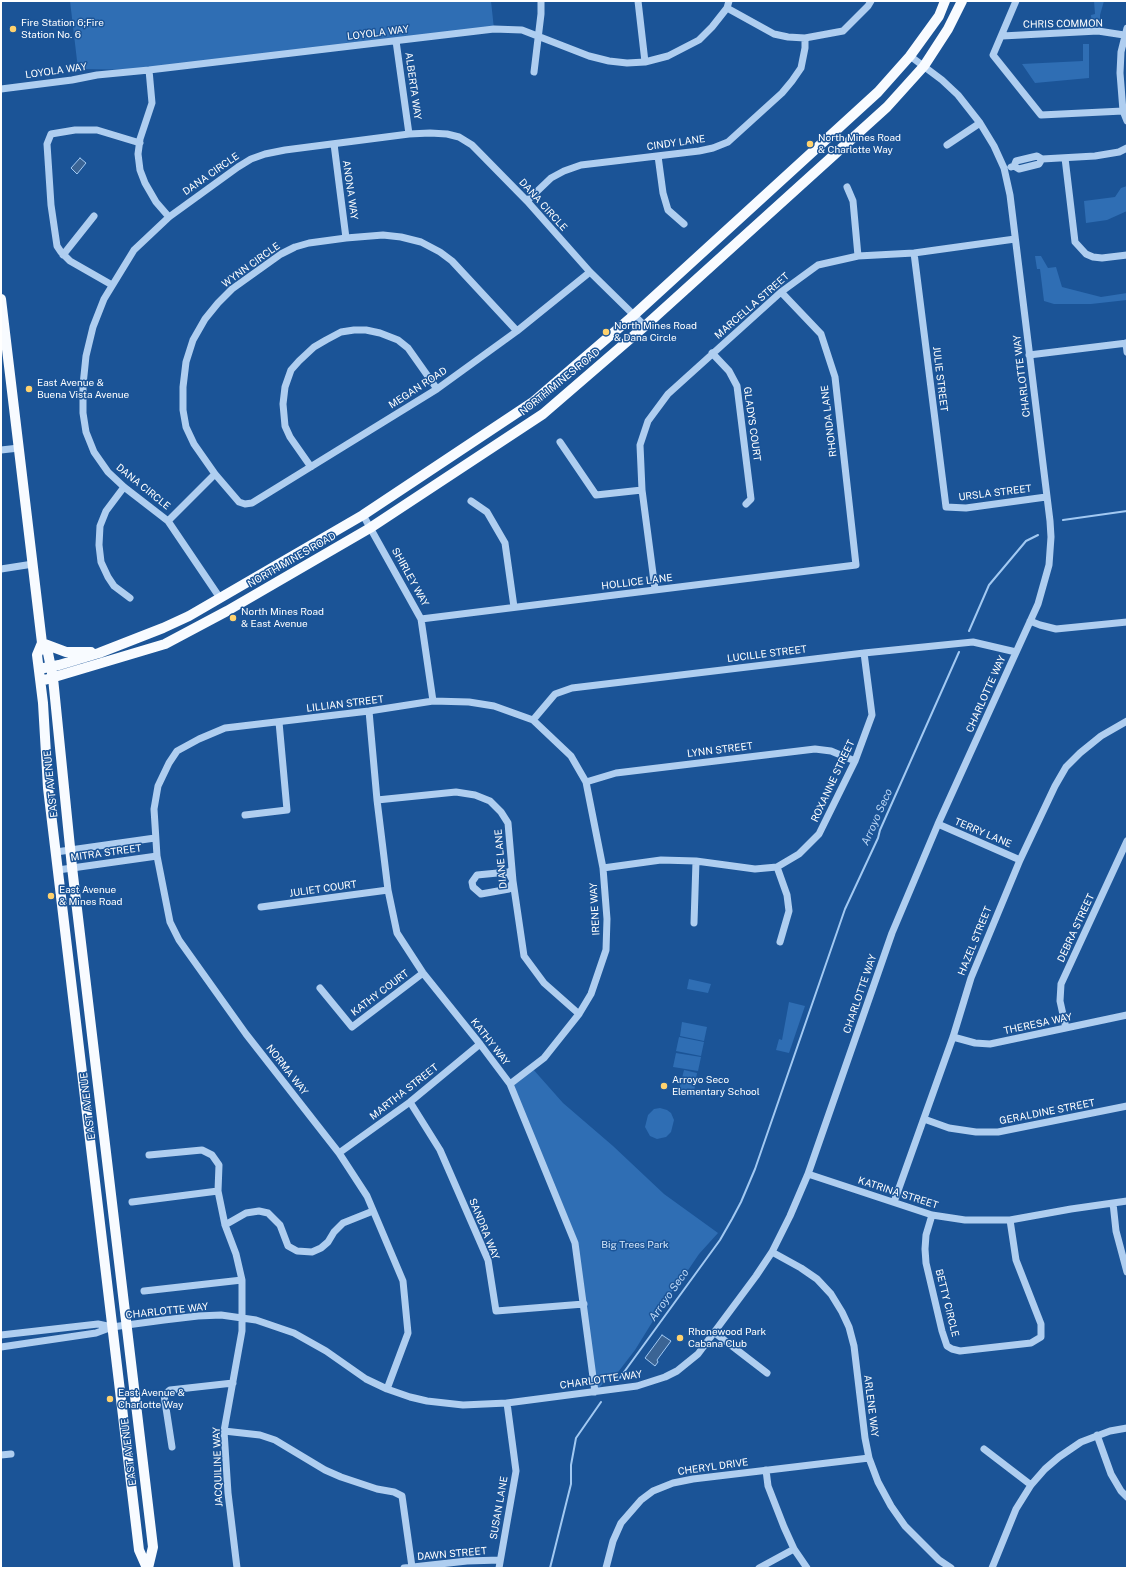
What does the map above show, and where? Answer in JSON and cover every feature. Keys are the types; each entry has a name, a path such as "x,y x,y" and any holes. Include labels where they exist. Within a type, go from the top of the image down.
{"main road":[{"name":"NORTH MINES ROAD","path":"39,669 99,653 189,616 363,515 533,402 634,315 878,92 910,56 939,16 945,1"},
{"name":"NORTH MINES ROAD","path":"41,681 161,645 229,610 370,528 543,414 645,326 888,107 924,66 948,29 962,1"},
{"name":"EAST AVENUE","path":"1,299 42,643 48,653 53,678 72,867 153,1547 148,1568"},
{"path":"161,645 164,639 169,635 215,611 220,598"},
{"name":"EAST AVENUE","path":"42,643 38,655 48,788 139,1550 148,1568"},
{"path":"42,643 66,652 99,653"}],"street":[{"path":"534,72 541,14 541,1"},
{"path":"638,1 645,62"},
{"path":"728,5 774,34 805,38 843,31 868,6 871,1"},
{"path":"1016,1 993,55 1041,114 1123,111"},
{"name":"LOYOLA WAY","path":"1,89 72,80 97,75 494,29 522,30 589,56 609,61 627,63 645,62 668,56 698,40 712,27 728,5"},
{"path":"1126,31 1121,52 1120,73 1123,111 1127,121"},
{"name":"CHRIS COMMON","path":"1002,36 1126,31"},
{"name":"CINDY LANE","path":"527,201 551,178 564,171 581,165 699,152 728,142 782,93 792,81 801,68 805,48 805,38"},
{"name":"ALBERTA WAY","path":"396,41 409,134"},
{"name":"CHARLOTTE WAY","path":"1,1347 96,1333 126,1325 198,1316 221,1315 276,1326 294,1333 321,1348 366,1378 387,1389 416,1399 447,1404 482,1405 603,1391 637,1386 652,1382 677,1371 698,1354 715,1333 772,1252 790,1216 808,1174 892,933 938,824 1038,604 1049,564 1051,537 1050,520 1010,195 1004,168 994,146 980,123 958,95 910,56"},
{"path":"149,70 152,103 138,154 140,170 145,183 156,202 169,217"},
{"path":"947,145 980,123"},
{"path":"112,285 70,261 56,246 51,205 47,144 50,134 75,130 97,130 140,143"},
{"name":"DANA CIRCLE","path":"220,598 168,521 124,487 108,472 94,452 86,432 83,413 85,371 93,327 104,299 112,285 134,250 169,217 238,166 265,154 409,134 436,133 459,137 472,145 527,201 590,272 645,326"},
{"name":"ANONA WAY","path":"334,144 346,238"},
{"path":"1004,168 1014,166 1016,161 1037,156 1042,159 1095,156 1120,152 1127,148"},
{"path":"658,156 663,193 668,210 684,224"},
{"path":"1065,158 1074,236 1076,242 1086,254 1093,257 1102,258 1127,255"},
{"path":"847,187 852,201 858,256"},
{"path":"64,255 94,216"},
{"name":"WYNN CIRCLE","path":"245,504 238,502 215,474 194,444 186,427 183,410 183,387 186,362 193,340 202,324 218,303 232,289 281,254 295,247 309,243 346,238 383,235 421,242 440,252 452,261 517,331"},
{"name":"MARCELLA STREET","path":"655,589 642,490 640,445 648,422 668,394 781,292 818,265 858,256 914,252 1015,238"},
{"name":"JULIE STREET","path":"914,252 946,507"},
{"name":"MEGAN ROAD","path":"245,504 252,503 437,389 517,331 590,272"},
{"name":"RHONDA LANE","path":"781,292 821,334 835,377 856,565"},
{"path":"311,467 290,437 285,426 283,415 284,387 291,370 299,360 314,347 341,332 366,330 380,332 398,340 408,348 437,389"},
{"path":"1029,355 1126,343 1127,352"},
{"name":"GLADYS COURT","path":"712,353 729,371 737,386 751,498 746,504"},
{"path":"560,442 596,495 642,490"},
{"path":"1,450 19,448"},
{"path":"168,521 215,474"},
{"path":"124,487 106,511 100,526 99,545 101,562 108,577 114,586 130,598"},
{"name":"URSLA STREET","path":"946,507 966,508 1046,497"},
{"path":"471,501 488,512 505,543 514,607"},
{"name":"SHIRLEY WAY","path":"363,515 421,619 433,701"},
{"path":"1,569 33,564"},
{"name":"HOLLICE LANE","path":"421,619 856,565"},
{"path":"1030,621 1056,629 1127,622"},
{"name":"LUCILLE STREET","path":"533,720 555,694 572,688 864,653 973,642 1016,652"},
{"name":"ROXANNE STREET","path":"603,868 661,860 696,861 755,869 777,866 799,854 819,834 855,761 872,715 864,653"},
{"name":"LILLIAN STREET","path":"169,762 177,751 199,738 225,728 369,711 433,701 469,702 494,706 533,720"},
{"name":"KATHY WAY","path":"369,711 377,800 388,890 396,933 423,974 480,1044 510,1084 575,1243 595,1392"},
{"name":"IRENE WAY","path":"510,1084 544,1058 579,1014 591,994 606,950 607,919 603,868 586,782 571,756 533,720"},
{"name":"HAZEL STREET","path":"894,1202 953,1037 971,978 1020,860 1055,786 1066,767 1080,753 1101,736 1127,720"},
{"path":"245,815 288,810 279,722"},
{"name":"LYNN STREET","path":"586,782 616,773 815,749 831,751 855,761"},
{"name":"NORMA WAY","path":"169,762 158,786 154,809 157,856 170,922 179,940 246,1034 339,1154 367,1196 403,1281 408,1332 387,1389"},
{"name":"DIANE LANE","path":"377,800 456,792 475,795 490,801 501,812 508,822 513,881 524,956 544,983 579,1014"},
{"name":"TERRY LANE","path":"938,824 1020,860"},
{"name":"MITRA STREET","path":"56,852 155,838"},
{"name":"DEBRA STREET","path":"1066,1028 1060,1001 1061,984 1127,841"},
{"name":"MITRA STREET","path":"58,870 157,856"},
{"path":"694,923 696,861"},
{"path":"777,866 787,895 788,911 780,942"},
{"path":"508,872 513,881 509,890 481,894 473,887 472,882 477,875 508,872"},
{"name":"JULIET COURT","path":"261,907 388,890"},
{"name":"KATHY COURT","path":"320,988 352,1028 423,974"},
{"name":"THERESA WAY","path":"953,1037 975,1043 990,1044 1127,1015"},
{"name":"MARTHA STREET","path":"339,1154 410,1102 480,1044"},
{"name":"SANDRA WAY","path":"410,1102 440,1150 488,1260 496,1310 584,1304"},
{"name":"GERALDINE STREET","path":"924,1119 950,1128 976,1132 998,1132 1127,1106"},
{"name":"JACQUILINE WAY","path":"149,1155 202,1150 212,1155 219,1165 218,1191 242,1280 242,1331 224,1431 228,1493 237,1568"},
{"name":"KATRINA STREET","path":"808,1174 932,1215 965,1220 1010,1220 1127,1201"},
{"path":"132,1202 218,1191"},
{"path":"1113,1203 1116,1231 1127,1272"},
{"path":"226,1224 246,1213 259,1212 268,1214 280,1225 288,1246 296,1251 312,1252 321,1248 328,1242 334,1232 343,1223 373,1211"},
{"name":"BETTY CIRCLE","path":"932,1215 926,1235 924,1249 926,1262 942,1331 947,1346 960,1351 1031,1343 1040,1337 1040,1324 1016,1260 1010,1220"},
{"name":"ARLENE WAY","path":"772,1252 801,1268 817,1279 831,1294 842,1312 849,1327 854,1346 864,1438 869,1458 878,1482 891,1506 905,1526 939,1560 951,1568"},
{"path":"144,1291 242,1280"},
{"name":"CHARLOTTE WAY","path":"1,1335 98,1324 112,1328"},
{"path":"715,1333 767,1373"},
{"path":"172,1447 164,1394 170,1390 233,1383"},
{"name":"SUSAN LANE","path":"500,1564 516,1471 507,1403"},
{"path":"992,1568 1016,1509 1031,1485 1045,1469 1059,1457 1081,1442 1096,1435 1127,1428"},
{"path":"224,1431 260,1435 275,1440 341,1478 377,1489 394,1492 402,1496 408,1568"},
{"path":"1096,1435 1111,1474 1121,1491 1127,1497"},
{"path":"984,1449 1031,1485"},
{"path":"1,1455 11,1454"},
{"name":"CHERYL DRIVE","path":"606,1568 613,1540 621,1524 641,1500 653,1492 673,1483 686,1480 869,1458"},
{"path":"766,1470 768,1486 794,1549 807,1568"},
{"path":"759,1568 794,1549"},
{"name":"DAWN STREET","path":"408,1568 467,1561 500,1564"}],"green space":[{"path":"70,1 491,1 494,29 149,70 78,69"},
{"path":"1094,1 1104,1 1100,15 1100,25 1092,26 1091,15 1095,14"},
{"path":"1083,44 1089,44 1089,78 1035,83 1022,64 1083,61"},
{"path":"1127,186 1127,211 1107,220 1086,223 1084,201 1115,197 1121,188"},
{"path":"1035,256 1041,256 1048,268 1056,267 1062,287 1101,297 1127,293 1127,300 1091,304 1054,304 1044,301 1040,269 1037,269"},
{"path":"689,979 711,984 708,993 687,989"},
{"path":"789,1002 805,1006 789,1053 776,1050 779,1039 782,1040"},
{"path":"682,1022 707,1027 704,1041 680,1036"},
{"path":"679,1037 704,1042 701,1056 676,1051"},
{"path":"676,1053 701,1057 698,1071 673,1067"},
{"name":"Big Trees Park","path":"532,1068 563,1103 613,1146 664,1194 718,1233 699,1254 680,1282 669,1295 635,1350 615,1376 610,1376 595,1392 575,1243 510,1084"},
{"path":"684,1070 697,1073 693,1097 678,1094"},
{"path":"660,1108 671,1113 674,1120 671,1132 666,1137 657,1139 650,1136 645,1127 648,1115 654,1109"}],"shaded area":[{"path":"80,158 86,163 77,174 71,168"},
{"path":"662,1335 671,1341 657,1360 658,1362 655,1366 645,1358"}],"waterway":[{"name":"Arroyo Seco","path":"1063,520 1127,511"},
{"name":"Arroyo Seco","path":"969,631 989,585 1026,541 1038,535"},
{"path":"619,1379 720,1240 741,1202 755,1169 845,909 878,838 880,830 959,652"},
{"name":"Arroyo Seco","path":"550,1568 571,1484 571,1465 576,1438 601,1402"}],"place":[{"name":"Fire Station 6;Fire Station No. 6","path":"13,29"},
{"name":"North Mines Road & Charlotte Way","path":"810,144"},
{"name":"North Mines Road & Dana Circle","path":"606,332"},
{"name":"East Avenue & Buena Vista Avenue","path":"29,389"},
{"name":"North Mines Road & East Avenue","path":"233,618"},
{"name":"East Avenue & Mines Road","path":"51,896"},
{"name":"Arroyo Seco Elementary School","path":"664,1086"},
{"name":"Rhonewood Park Cabana Club","path":"680,1338"},
{"name":"East Avenue & Charlotte Way","path":"110,1399"}]}
